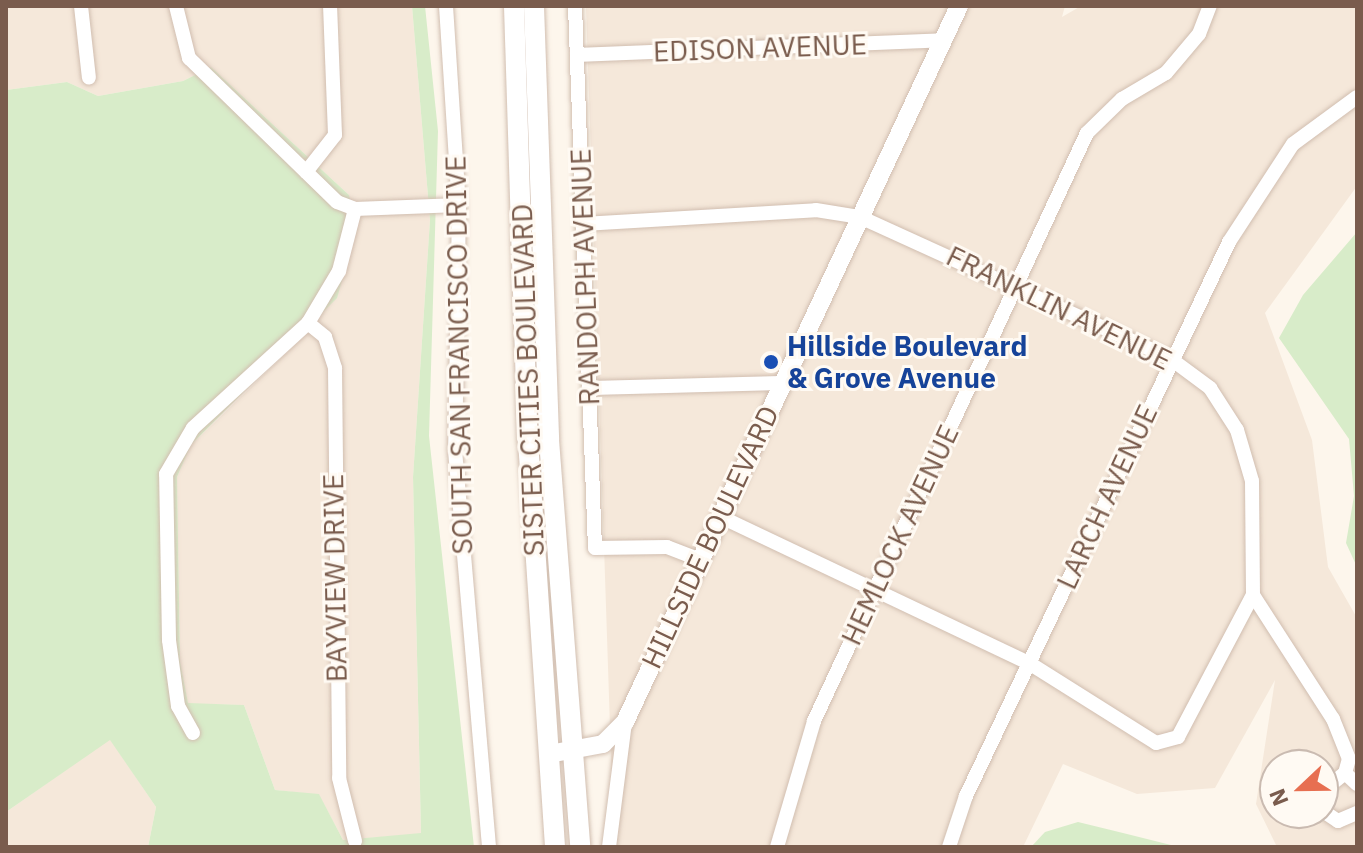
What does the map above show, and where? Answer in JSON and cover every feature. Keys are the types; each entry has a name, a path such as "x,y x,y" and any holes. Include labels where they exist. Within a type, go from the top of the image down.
{"main road":[{"name":"SISTER CITIES BOULEVARD","path":"514,6 528,440 549,754"},
{"name":"SISTER CITIES BOULEVARD","path":"534,6 549,440 576,752"},
{"path":"576,752 580,847"},
{"path":"549,754 555,847"}],"street":[{"path":"81,6 89,78"},
{"path":"176,6 189,58 306,172 355,209 459,205"},
{"path":"306,172 335,135 330,6"},
{"name":"SOUTH SAN FRANCISCO DRIVE","path":"446,6 459,205 455,450 489,847"},
{"name":"RANDOLPH AVENUE","path":"575,6 595,548 667,547 699,559"},
{"name":"HILLSIDE BOULEVARD","path":"609,847 625,722 959,6"},
{"name":"HEMLOCK AVENUE","path":"777,847 799,758 1087,133 1166,73 1199,34 1210,6"},
{"name":"EDISON AVENUE","path":"577,55 943,40"},
{"name":"LARCH AVENUE","path":"949,847 1029,663 1229,242 1293,144 1356,101"},
{"path":"193,733 178,706 169,640 166,474 193,428 308,323 339,271 355,209"},
{"name":"FRANKLIN AVENUE","path":"583,224 816,210 860,217 1171,359 1210,388 1237,430 1252,481 1253,595"},
{"name":"BAYVIEW DRIVE","path":"308,323 325,337 335,368 339,778 355,841"},
{"path":"589,388 783,383"},
{"path":"719,516 1029,663 1156,743 1178,737 1253,595 1333,719 1349,759 1345,773 1339,778"},
{"name":"HILLSIDE BOULEVARD","path":"549,754 576,752 603,744 625,722"},
{"path":"1345,773 1357,784"}],"shaded area":[{"path":"6,6 412,6 430,220 413,477 421,834 343,840 319,795 275,790 244,705 188,704 180,661 177,477 191,445 298,342 349,195 211,67 183,81 98,96 67,82 6,90"},
{"path":"586,6 1065,6 1062,17 1081,6 1357,6 1357,186 1265,313 1312,440 1328,567 1357,618 1357,847 1277,847 1268,829 1339,829 1339,749 1264,749 1275,680 1215,788 1137,794 1063,764 1023,847 614,847"},
{"path":"110,739 156,807 148,847 6,847 6,812"}],"green space":[{"path":"412,6 425,6 438,131 429,436 474,847 148,847 156,807 110,740 6,812 6,90 67,82 98,96 183,81 211,67 349,195 357,229 337,298 191,445 177,477 180,661 188,703 244,705 275,790 319,794 343,840 421,833 413,477 430,220"},
{"path":"1357,232 1357,567 1346,543 1354,496 1349,439 1279,338 1303,295"},
{"path":"1078,822 1179,847 1031,847 1045,832"}],"place":[{"name":"Hillside Boulevard & Grove Avenue","path":"771,362"}]}
